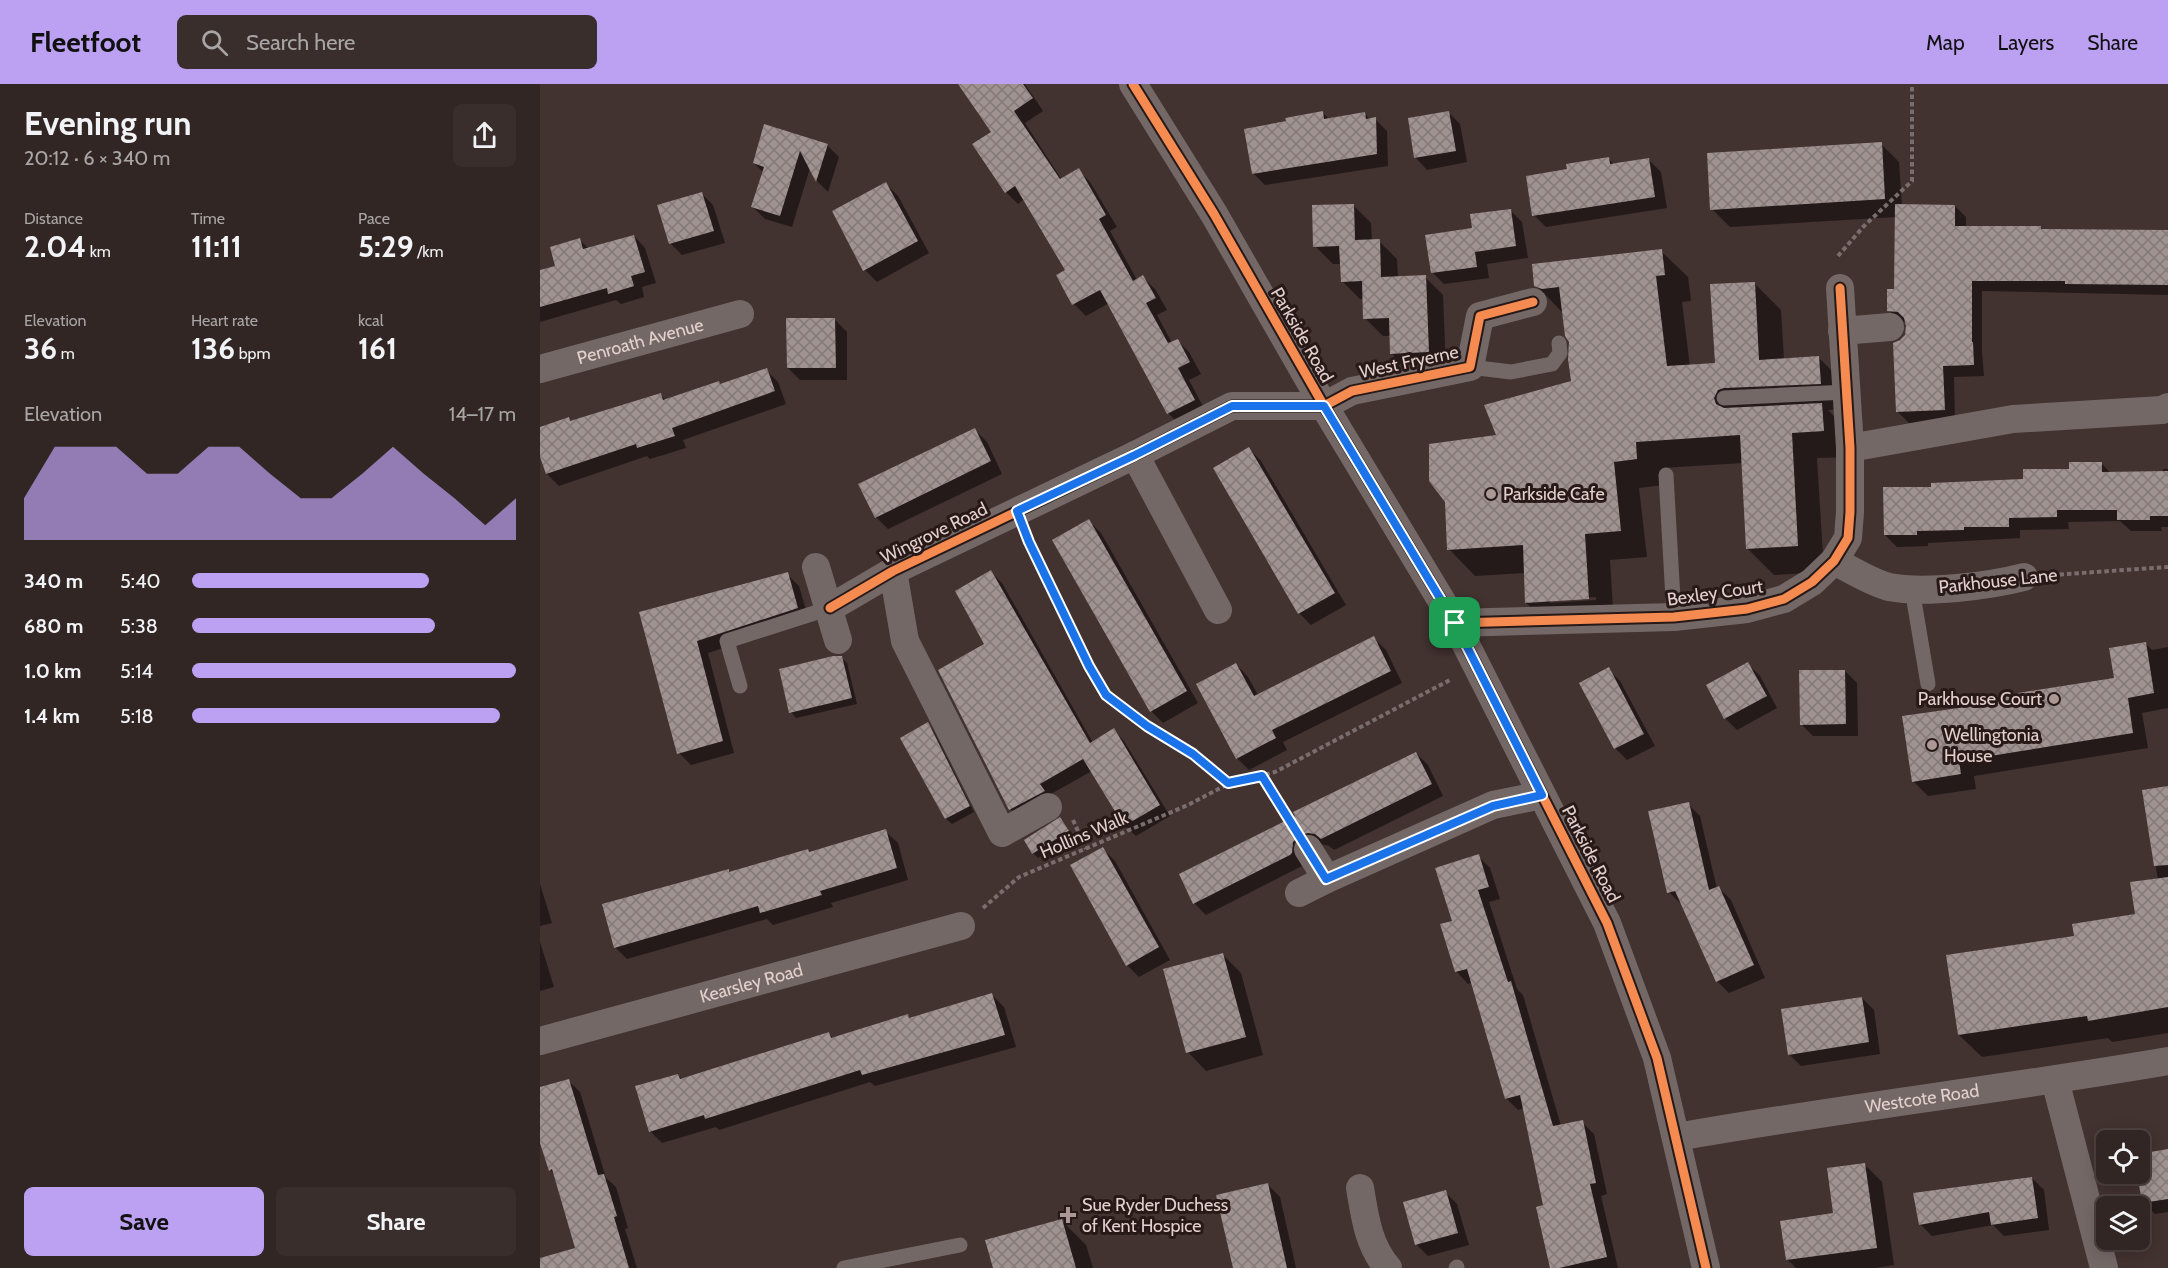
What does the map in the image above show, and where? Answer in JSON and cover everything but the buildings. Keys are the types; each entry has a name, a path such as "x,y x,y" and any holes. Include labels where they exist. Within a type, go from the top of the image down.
{"street":[{"name":"Parkside Road","path":"1133,84 1214,214 1324,406 1455,623 1607,923 1657,1058 1706,1268"},
{"name":"Bexley Court","path":"1455,623 1674,617 1748,609 1784,599 1812,582 1834,561 1848,538 1850,448 1840,288"},
{"name":"West Fryerne","path":"1324,406 1352,391 1470,368 1480,316 1533,302"},
{"name":"Penroath Avenue","path":"540,369 740,314"},
{"path":"1842,331 1890,327"},
{"name":"Wingrove Road","path":"830,608 893,571 1232,406 1324,406"},
{"path":"1850,448 2013,419 2162,410 2168,407"},
{"path":"1135,455 1218,610"},
{"name":"Parkhouse Lane","path":"1834,561 1887,586 1912,589 1996,584 2024,577"},
{"path":"816,567 838,640"},
{"name":"Wingrove Road","path":"893,571 905,641 1002,833 1048,807"},
{"path":"1299,893 1493,806 1542,795"},
{"path":"1308,849 1326,879"},
{"name":"Kearsley Road","path":"540,1041 961,926"},
{"name":"Westcote Road","path":"1677,1137 1749,1124 2055,1080 2168,1061"},
{"path":"2055,1080 2104,1268"},
{"path":"1360,1188 1366,1228 1380,1259 1388,1268"}],"lane":[{"path":"1470,368 1511,372 1551,364 1560,353 1559,344"},
{"path":"1724,398 1847,392"},
{"path":"1666,475 1674,617"},
{"path":"1912,589 1928,684"},
{"name":"Wingrove Road","path":"740,686 727,641 830,608"},
{"path":"844,1268 960,1245"}],"path":[{"path":"1838,256 1864,226 1912,181 1912,84"},
{"path":"1017,511 1029,542 1089,666 1106,695 1147,726 1193,754 1228,783"},
{"path":"1262,776 1308,849"}],"cycle path":[{"path":"1133,84 1214,214 1324,406 1455,623 1607,923 1657,1058 1706,1268"},
{"path":"1455,623 1674,617 1747,609 1784,599 1812,582 1834,561 1848,538 1850,448 1840,288"},
{"path":"830,608 893,571 1232,406 1324,406 1352,391 1470,367 1480,316 1533,302"}],"place":[{"name":"Parkside Cafe","path":"1491,494"},
{"name":"Parkhouse Court","path":"2054,699"},
{"name":"Wellingtonia House","path":"1932,745"},
{"name":"Sue Ryder Duchess of Kent Hospice","path":"1068,1215"}],"route":[{"path":"1232,406 1324,406 1455,623 1542,795 1493,806 1326,879 1262,776 1228,783 1193,754 1147,726 1106,695 1089,666 1029,542 1017,511 1232,406"}]}
